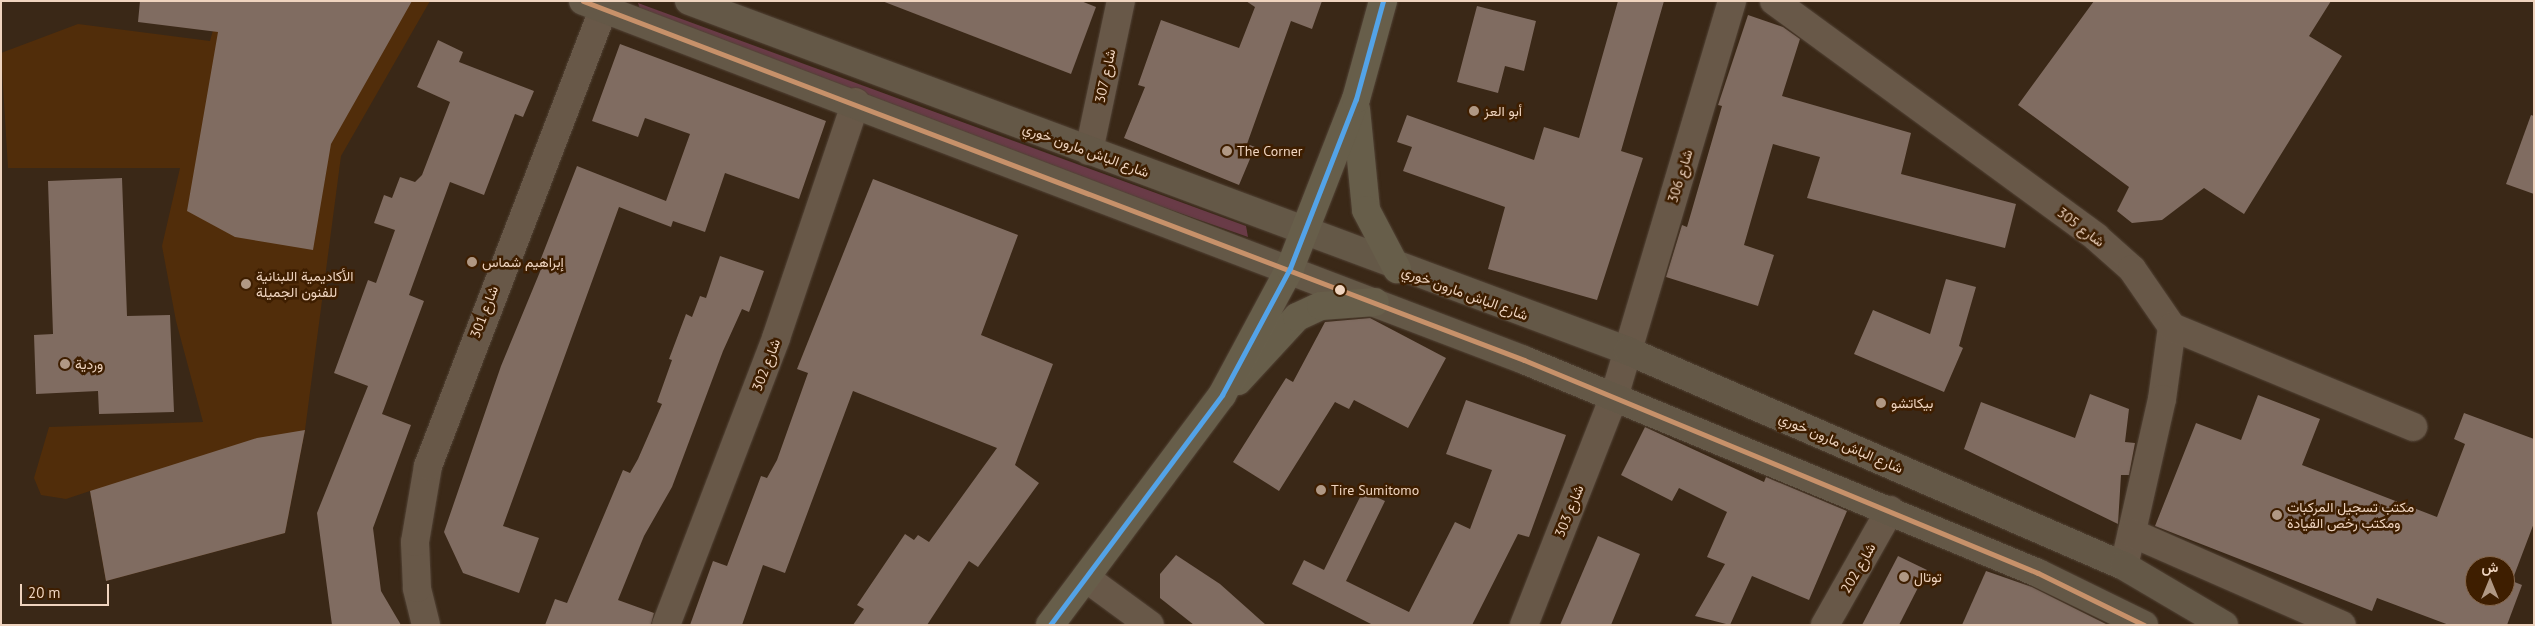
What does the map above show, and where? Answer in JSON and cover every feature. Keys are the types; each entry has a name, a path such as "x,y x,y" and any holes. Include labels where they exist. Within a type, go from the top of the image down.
{"highway":[{"path":"1050,625 1222,395 1290,268 1307,232 1356,99 1383,1"},
{"path":"1356,99 1366,210 1397,268"},
{"path":"1222,395 1254,368 1296,317 1321,306 1375,302"}],"main road":[{"name":"شارع الباش مارون خوري","path":"688,1 1307,232 1397,268 1628,351 2124,566 2224,625"},
{"path":"593,5 856,102 1290,268 1614,397 2038,573 2144,625"}],"street":[{"name":"شارع 307","path":"1089,151 1121,1"},
{"name":"شارع 306","path":"1614,397 1732,1"},
{"name":"شارع 305","path":"1774,1 2096,237 2132,269 2172,327"},
{"name":"شارع 301","path":"426,625 417,588 415,542 428,466 593,5"},
{"name":"شارع 302","path":"666,625 776,338 856,102"},
{"path":"2124,566 2162,399 2172,327 2413,427"},
{"name":"شارع 303","path":"1524,625 1614,397"},
{"name":"شارع 202","path":"1825,625 1890,510"},
{"path":"2132,533 2342,625"},
{"path":"1086,578 1150,625"}],"shaded area":[{"name":"الأكاديمية اللبنانية للفنون الجميلة","path":"221,1 430,1 341,156 305,430 285,533 106,581 90,491 66,499 41,495 34,478 49,427 203,422 176,321 162,246 180,168 8,168 1,53 78,24 210,41"},
{"path":"638,3 1246,226 1248,237 645,25"}],"building":[{"path":"140,1 412,1 331,144 313,250 235,237 187,211 218,32 138,22"},
{"path":"882,1 1081,1 1096,7 1071,74"},
{"path":"1246,1 1322,1 1312,29 1291,21 1247,144 1255,147 1239,185 1124,138 1145,87 1138,85 1161,20 1239,48 1255,7"},
{"path":"1618,1 1664,1 1621,151 1643,158 1597,300 1488,269 1505,207 1403,171 1412,147 1397,142 1407,115 1534,160 1544,127 1579,138"},
{"path":"2094,1 2331,1 2309,36 2342,56 2244,214 2204,188 2162,220 2132,223 2117,211 2129,187 2018,105"},
{"path":"1477,6 1536,21 1524,71 1505,66 1498,93 1457,82"},
{"path":"1748,15 1783,27 1800,39 1782,96 1911,133 1901,174 2016,204 2005,248 1807,198 1820,157 1773,144 1744,245 1774,255 1758,306 1666,277 1682,225 1687,227 1722,106 1718,105"},
{"path":"438,40 463,52 459,62 534,91 523,117 515,114 484,195 450,182 409,295 424,301 382,414 411,425 373,528 381,591 401,625 332,625 317,513 368,386 334,373 368,280 376,283 395,230 374,223 384,195 392,198 400,177 415,182 422,175 450,102 417,87"},
{"path":"620,44 826,121 799,199 725,173 705,232 673,221 671,227 619,207 503,526 539,538 519,593 463,573 444,532 501,366 544,262 540,261 577,166 666,201 690,134 645,118 638,137 592,121"},
{"path":"2531,115 2534,116 2534,194 2506,184"},
{"path":"122,178 127,316 170,315 174,412 99,414 98,391 36,394 34,335 53,334 48,181"},
{"path":"873,179 1018,235 981,335 1053,364 1015,465 1039,483 978,567 969,561 927,625 853,625 864,609 857,605 905,534 914,540 918,535 929,542 997,448 853,391 785,573 763,565 742,625 690,625 713,561 727,566 761,476 767,478 777,460 808,373 797,369"},
{"path":"720,256 764,271 749,312 742,309 723,351 672,487 644,536 618,600 654,613 651,625 545,625 555,599 567,603 623,470 630,473 638,459 662,404 657,402 672,360 669,359 686,314 692,317 700,296 706,298"},
{"path":"1946,279 1976,287 1959,346 1963,348 1944,392 1854,354 1873,310 1930,334"},
{"path":"1370,318 1446,358 1408,428 1354,400 1349,409 1335,402 1279,491 1233,462 1286,378 1293,382 1325,322"},
{"path":"2090,394 2129,409 2125,442 2135,443 2129,475 2121,475 2118,524 1964,449 1981,402 2075,438"},
{"path":"2258,395 2320,419 2302,465 2437,517 2465,444 2454,439 2464,413 2534,439 2534,523 2515,573 2515,556 2465,556 2465,606 2514,606 2507,625 2449,625 2377,598 2372,611 2155,526 2196,423 2241,440"},
{"path":"1466,400 1566,435 1529,537 1518,534 1472,625 1373,625 1292,584 1304,560 1324,570 1363,491 1385,501 1346,581 1409,612 1455,522 1470,529 1492,470 1446,454"},
{"path":"1645,427 1764,482 1766,477 1847,511 1809,600 1752,576 1730,625 1695,616 1725,564 1707,557 1727,512 1679,488 1672,501 1621,475"},
{"path":"305,430 285,533 106,581 90,491 257,438"},
{"path":"1598,536 1640,554 1611,625 1560,625"},
{"path":"1176,555 1220,584 1266,625 1194,625 1160,598 1160,574"},
{"path":"1898,556 1927,570 1899,625 1862,625"},
{"path":"1986,571 2032,587 2108,625 1962,625"},
{"path":"2515,582 2522,585 2515,604"}],"transit line":[{"path":"583,1 1524,360 2038,573 2144,625"},
{"path":"1050,625 1222,395 1290,268 1356,99 1383,1"}],"place":[{"name":"أبو العز","path":"1474,111"},
{"name":"The Corner","path":"1227,151"},
{"name":"إبراهيم شماس","path":"472,262"},
{"name":"الأكاديمية اللبنانية للفنون الجميلة","path":"246,284"},
{"name":"وردية","path":"65,364"},
{"name":"بيكاتشو","path":"1881,403"},
{"name":"Tire Sumitomo","path":"1321,490"},
{"name":"مكتب تسجيل المركبات ومكتب رخص القيادة","path":"2277,515"},
{"name":"توتال","path":"1904,577"}]}
